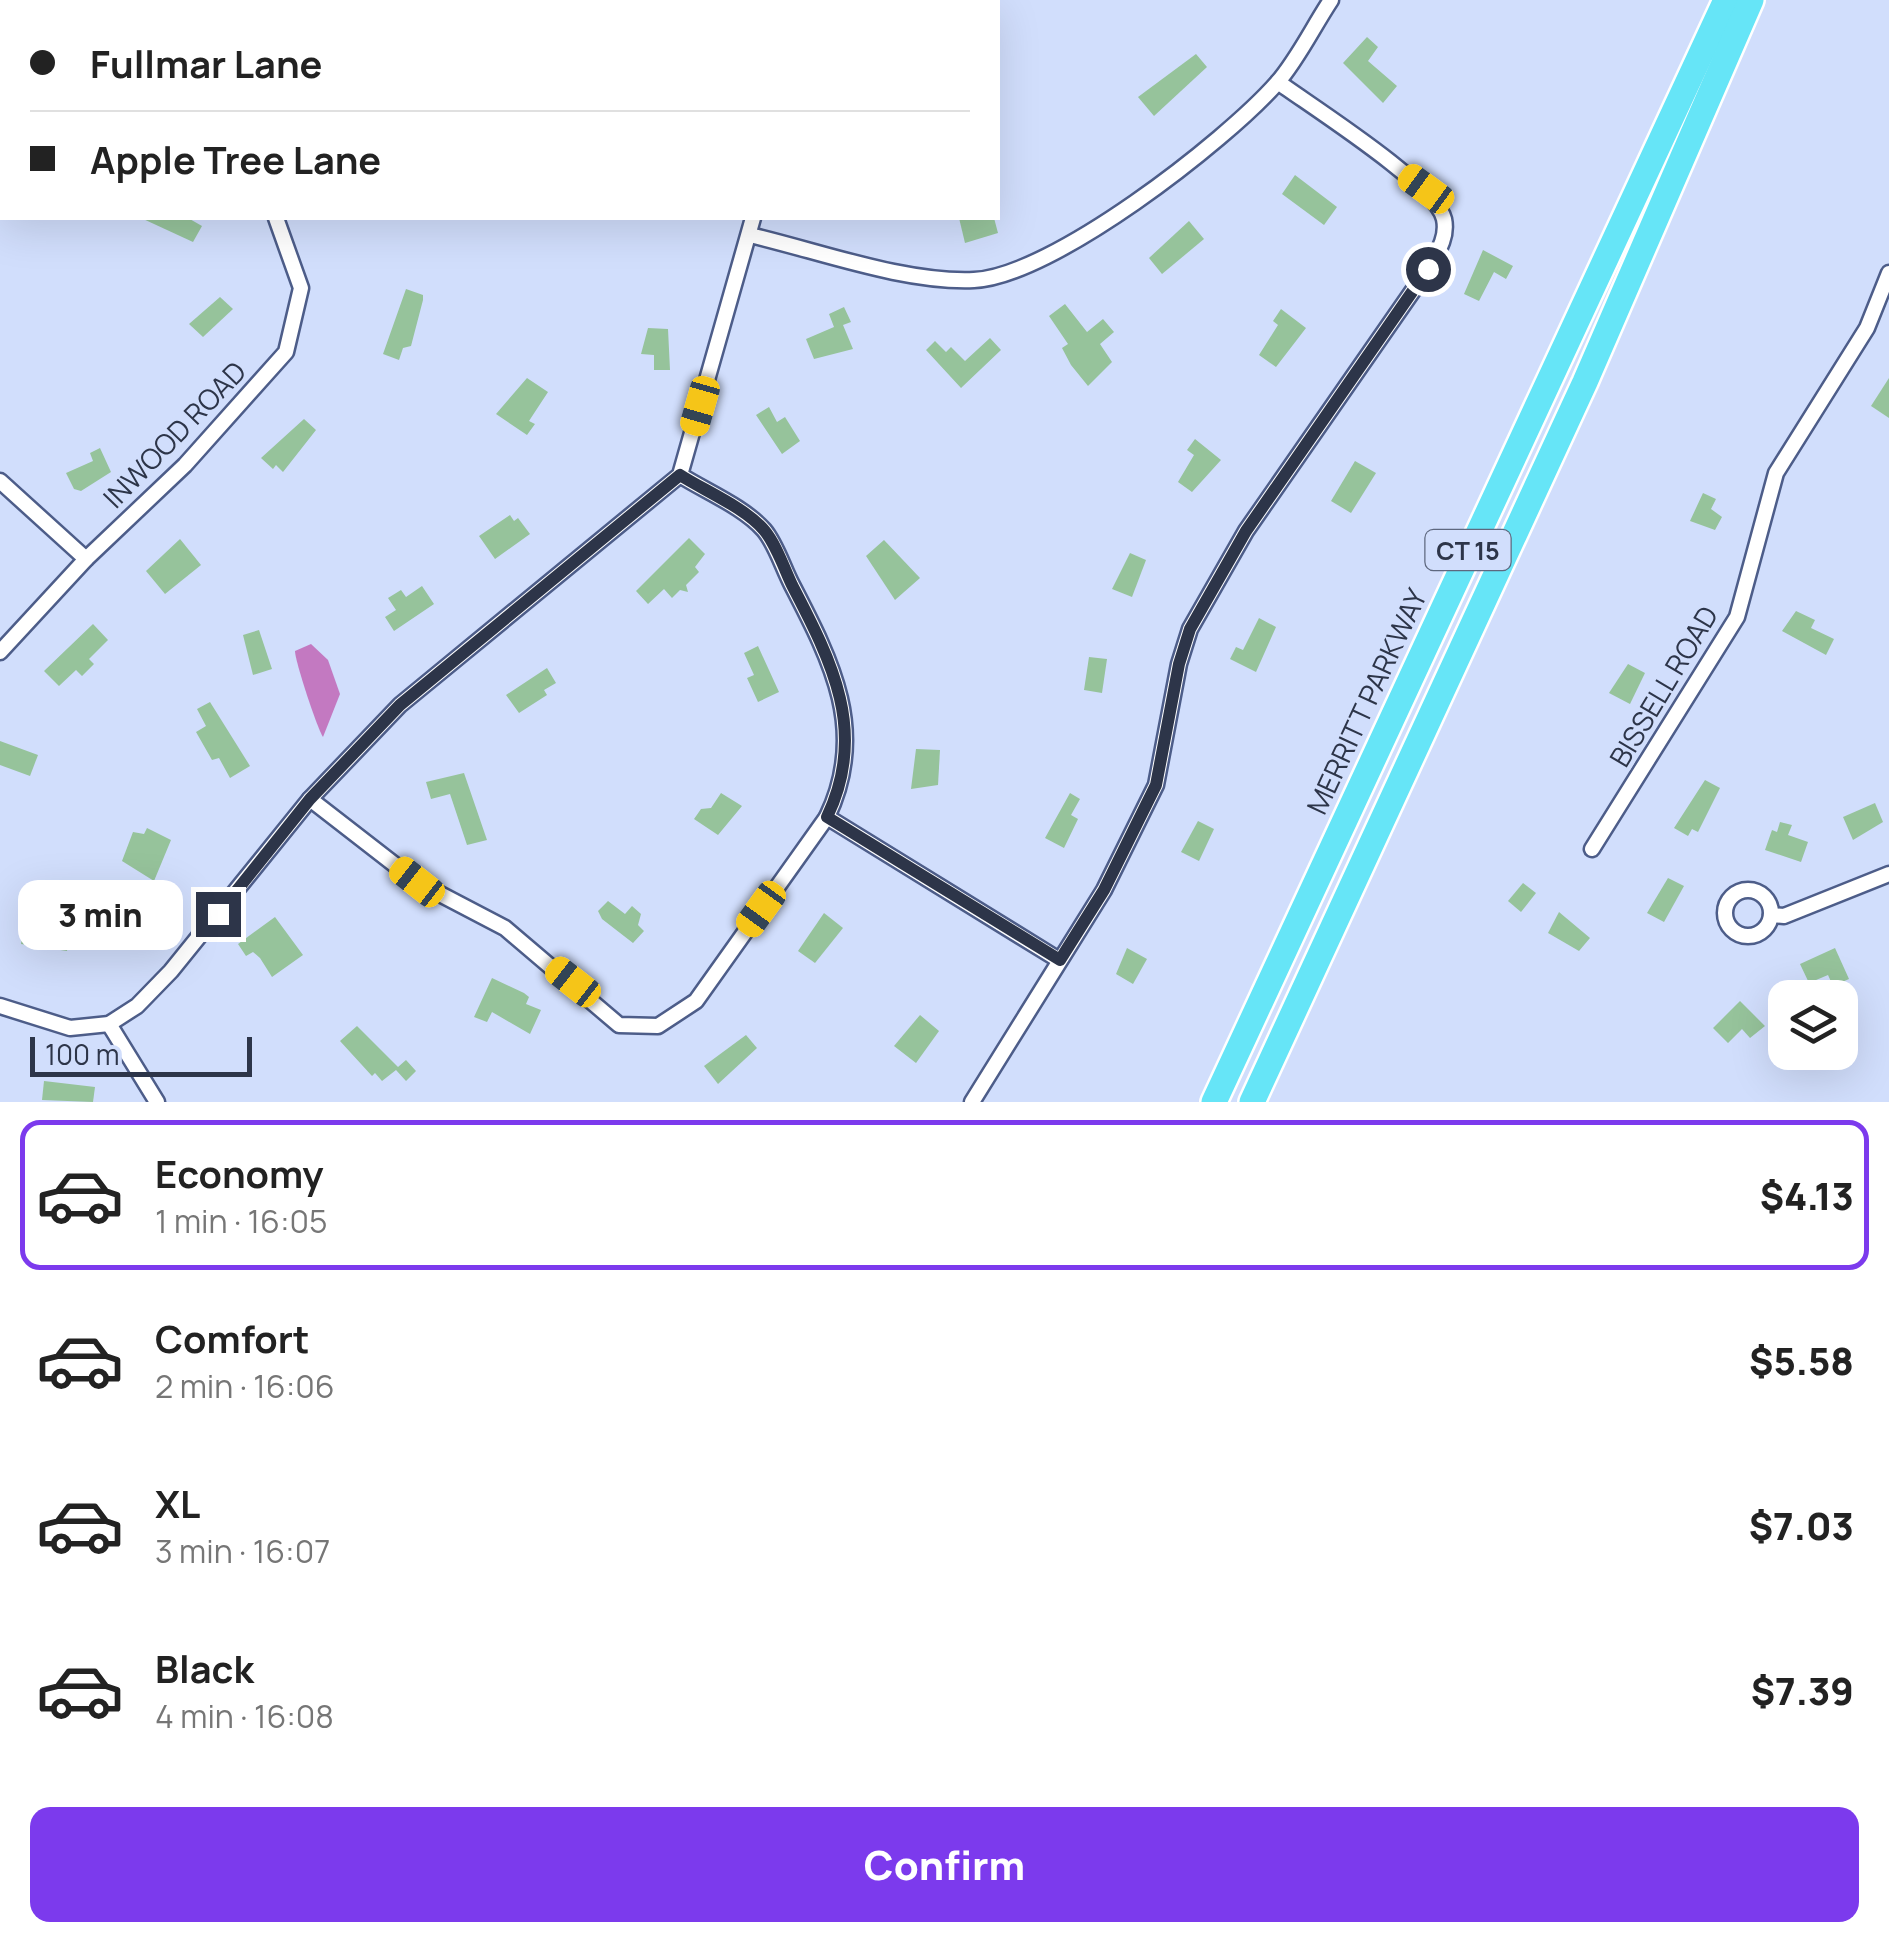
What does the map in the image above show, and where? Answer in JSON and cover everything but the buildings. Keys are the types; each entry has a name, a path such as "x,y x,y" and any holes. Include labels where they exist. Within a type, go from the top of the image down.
{"highway":[{"name":"MERRITT PARKWAY","path":"1214,1102 1726,0"},
{"name":"CT 15","path":"1252,1102 1585,382 1751,0"}],"street":[{"path":"750,235 918,276 975,280 1023,270 1112,216 1218,140 1278,82 1331,0"},
{"path":"972,1102 1104,890 1156,785 1179,664 1190,629 1246,531 1428,269 1444,239 1444,216 1426,189 1278,82"},
{"name":"INWOOD ROAD","path":"0,652 86,559 185,465 286,352 301,288 277,220"},
{"path":"0,1006 70,1028 109,1024 137,1006 171,971 310,799 400,705 680,475 753,220"},
{"name":"BISSELL ROAD","path":"1592,850 1737,616 1776,473 1867,328 1889,274"},
{"path":"310,799 417,882 505,928 619,1025 658,1026 696,1001 827,817 839,792 848,739 842,700 808,614 764,530 680,475"},
{"path":"0,482 86,559"},
{"path":"827,817 1060,960"},
{"path":"1771,915 1784,916 1889,874"},
{"path":"109,1024 157,1102"}],"shaded area":[{"path":"311,644 328,660 340,694 323,737 295,651"}],"route":[{"path":"218,914 310,799 400,705 680,475 764,530 808,614 842,700 848,739 839,792 827,817 1060,960 1104,890 1156,785 1179,664 1190,629 1246,531 1428,269"}]}
